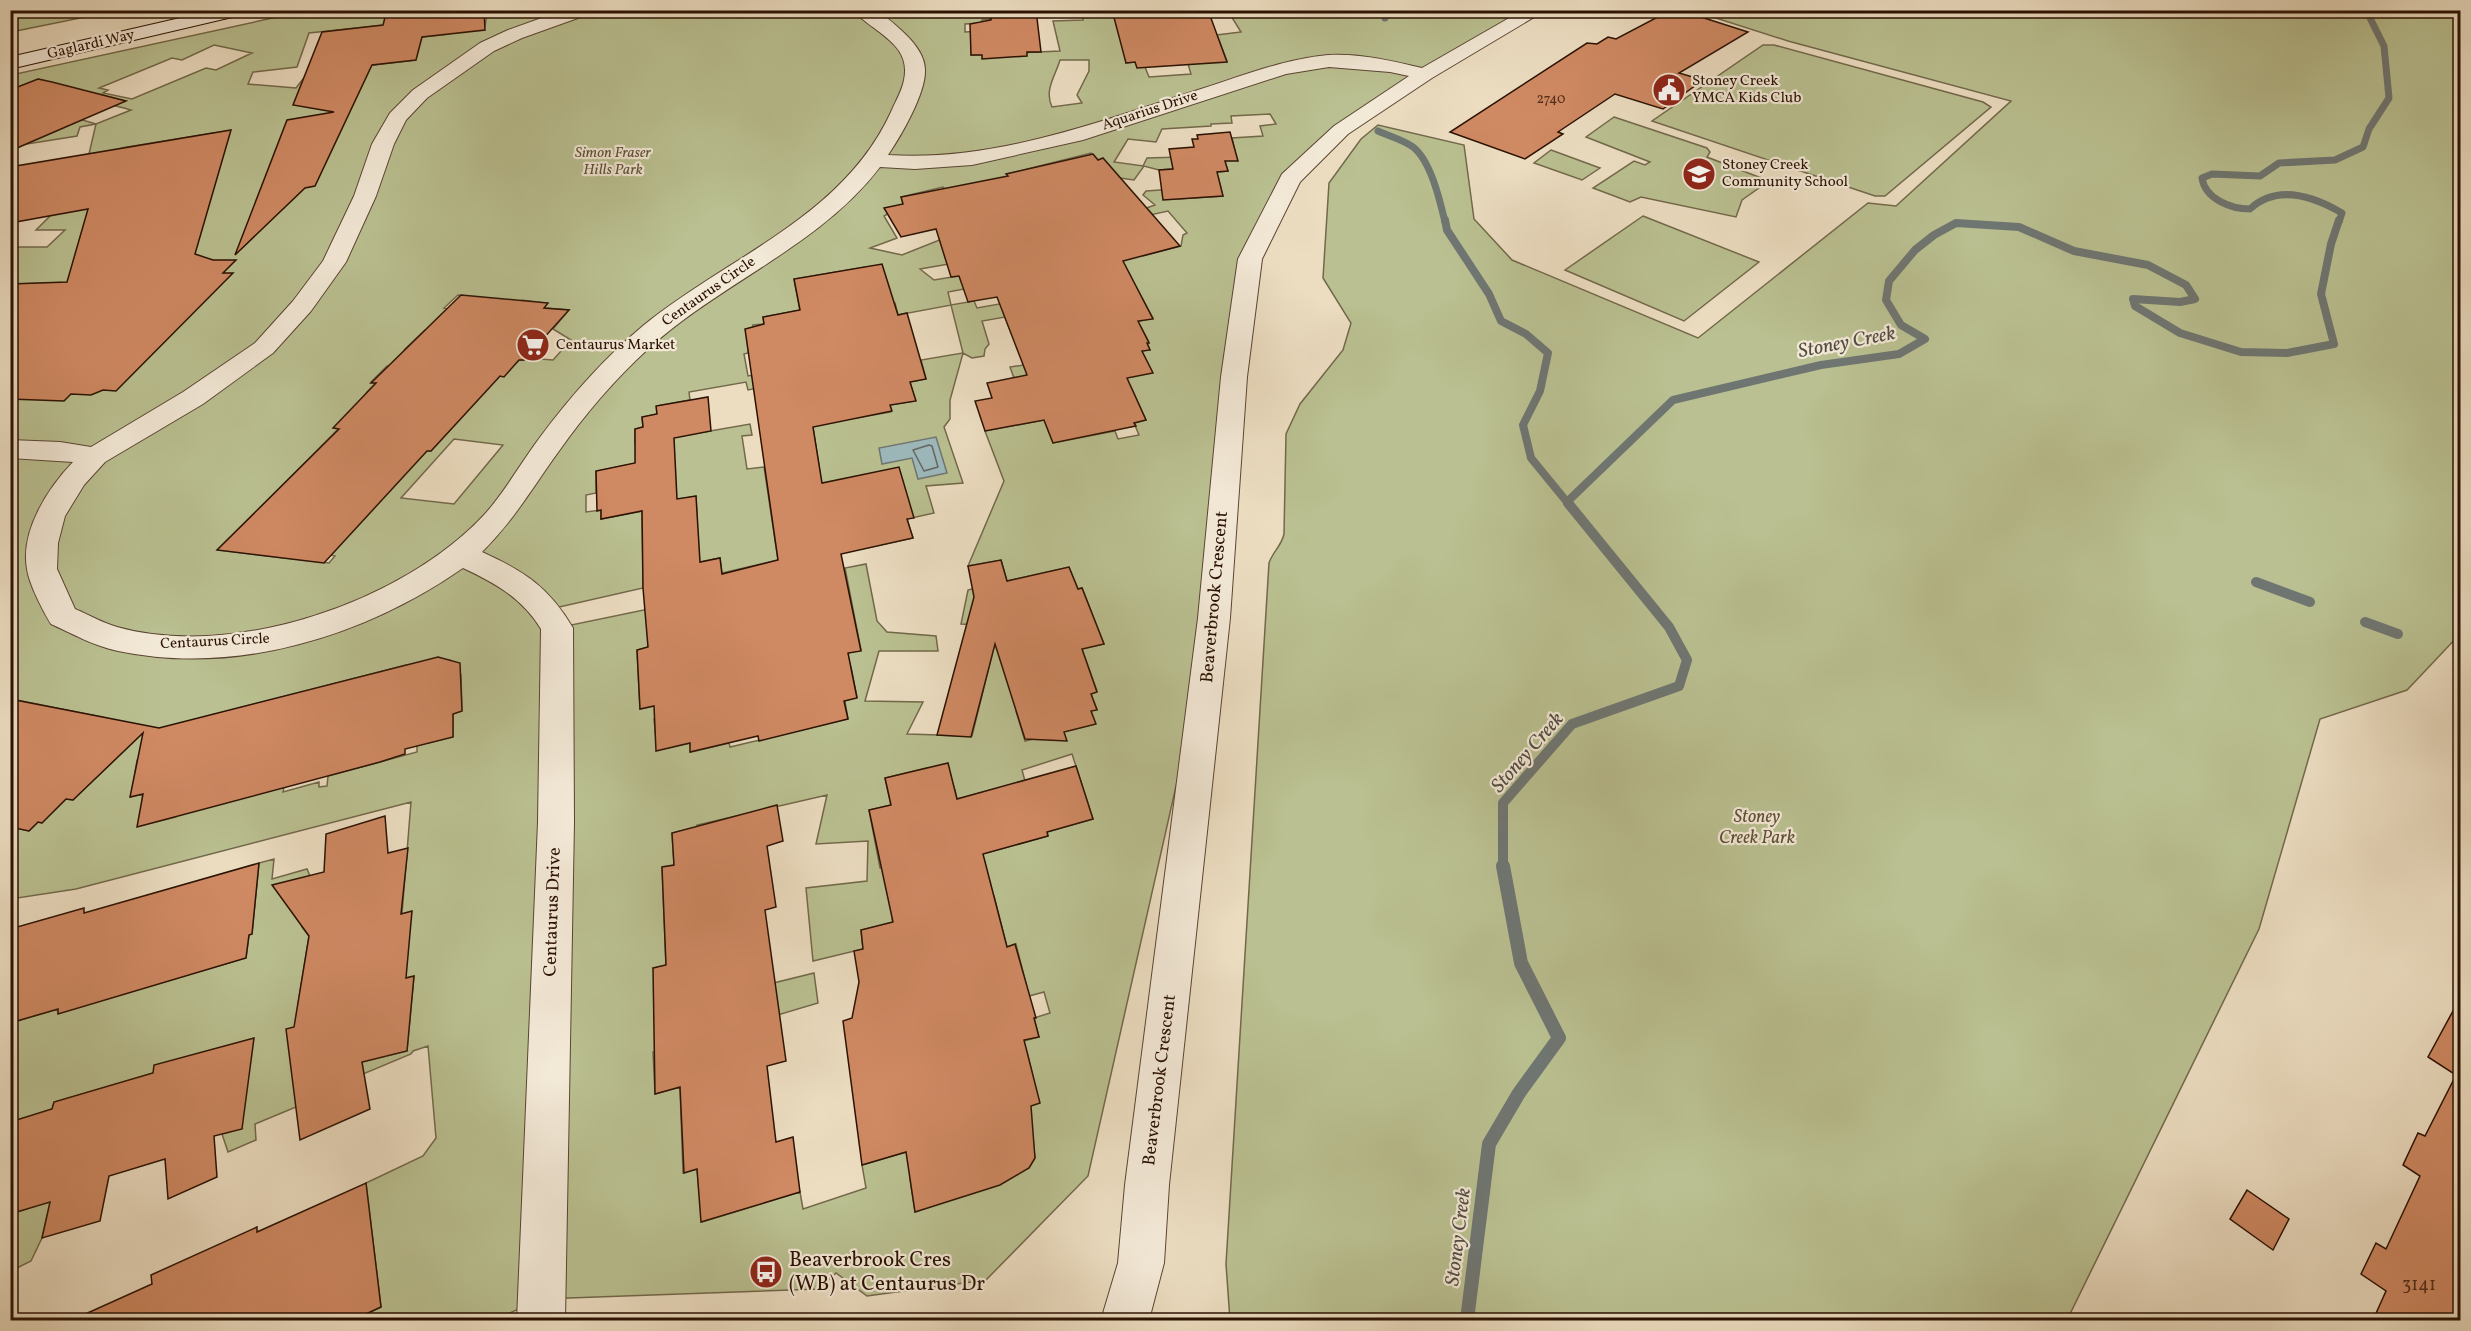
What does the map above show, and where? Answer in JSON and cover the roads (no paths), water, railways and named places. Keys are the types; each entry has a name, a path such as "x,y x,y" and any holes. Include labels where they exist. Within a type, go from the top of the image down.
{"street":[{"name":"Gaglardi Way","path":"10,48 184,10"},
{"name":"Gaglardi Way","path":"10,63 241,10"},
{"name":"Centaurus Circle","path":"583,10 515,34 487,47 420,94 397,117 383,144 365,196 334,262 302,306 264,348 193,398 95,456 73,479 50,516 43,543 42,569 62,616 117,639 177,647 280,638 348,618 416,585 460,554 494,523 555,435 604,378 651,332 799,230 845,194 874,160 894,128 916,79 914,59 904,43 887,27 862,10"},
{"name":"Beaverbrook Crescent","path":"1125,1320 1141,1263 1147,1185 1214,618 1234,377 1250,259 1290,179 1341,130 1425,74 1537,10"},
{"name":"Aquarius Drive","path":"874,160 915,163 972,159 1083,134 1282,69 1329,61 1390,66 1425,74"},
{"path":"10,449 60,451 95,456"},
{"name":"Centaurus Drive","path":"460,554 522,584 543,606 557,628 556,822 541,1320"}],"water":[{"path":"936,437 947,473 918,479 912,458 882,464 879,448"}],"waterway":[{"path":"1384,10 1385,18"},
{"name":"Stoney Creek","path":"2339,222 2342,213 2319,202 2295,195 2272,197 2250,209 2227,205 2208,192 2202,178 2212,174 2260,176 2279,163 2335,160 2363,147 2369,129 2389,98 2384,46 2366,10"},
{"path":"1378,131 1405,142 1419,153 1430,171 1445,222"},
{"path":"1445,220 1447,230 1489,294 1501,321 1526,334 1548,353 1540,391 1523,425 1531,458 1567,502"},
{"name":"Stoney Creek","path":"1567,502 1673,400 1821,365 1899,354 1925,339 1901,325 1886,300 1889,281 1915,250 1934,235 1956,223 2019,227 2074,251 2148,265 2186,285 2195,299 2180,302 2133,299 2135,306 2180,333 2241,352 2287,353 2334,344 2321,294 2331,244 2339,220"},
{"name":"Stoney Creek","path":"1503,866 1503,803 1572,724 1679,686 1687,660 1669,627 1568,503"},
{"path":"2256,582 2310,602"},
{"path":"2365,622 2398,634"},
{"name":"Stoney Creek","path":"1467,1320 1489,1144 1519,1093 1559,1038 1521,963 1503,866"}],"place":[{"name":"Stoney Creek YMCA Kids Club","path":"1669,90"},
{"name":"Stoney Creek Community School","path":"1699,174"},
{"name":"Centaurus Market","path":"533,345"},
{"name":"Beaverbrook Cres (WB) at Centaurus Dr","path":"766,1272"}],"park label":[{"name":"Simon Fraser Hills Park","path":"613,162"},
{"name":"Stoney Creek Park","path":"1757,827"}]}
